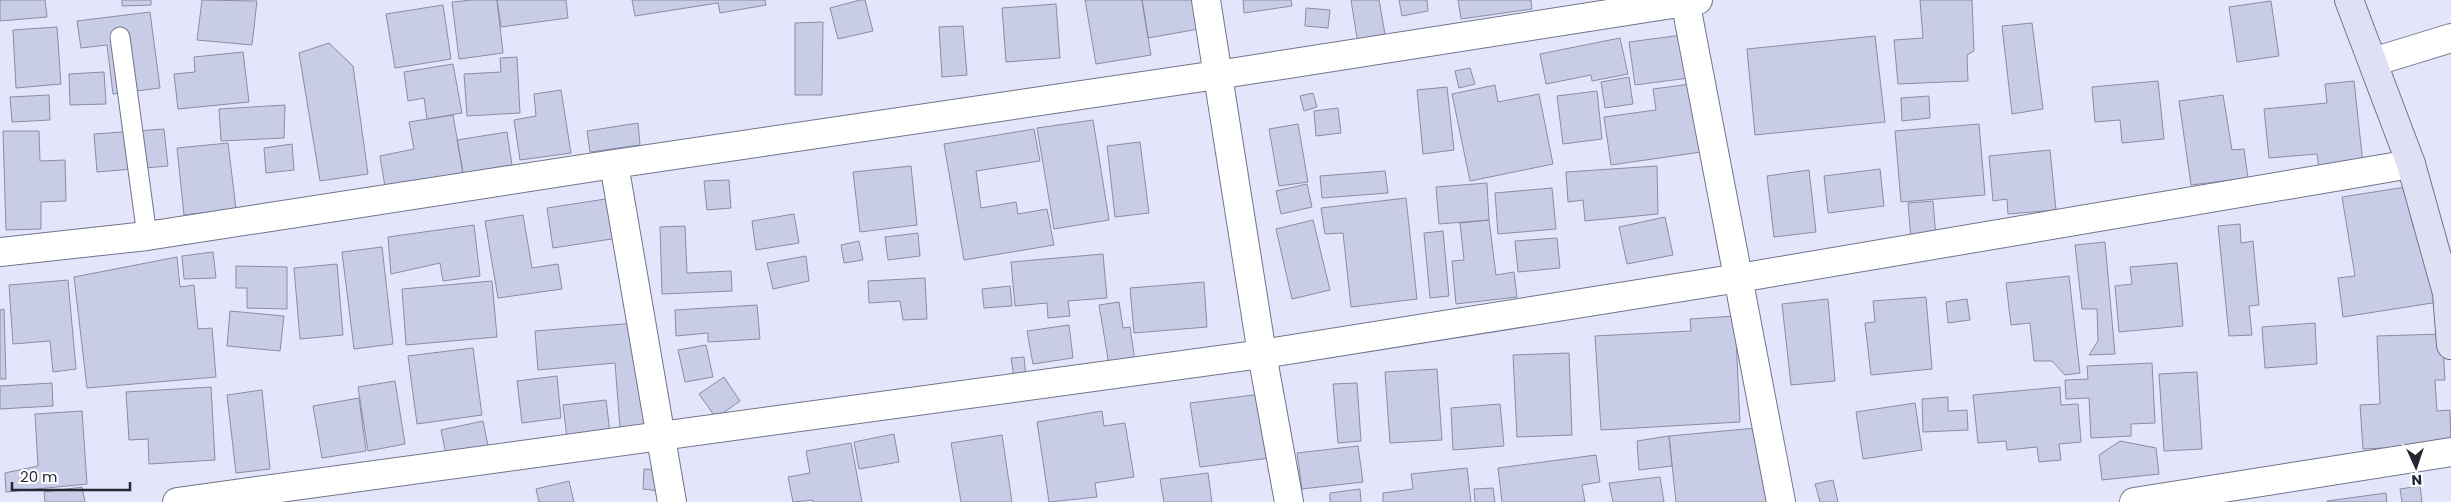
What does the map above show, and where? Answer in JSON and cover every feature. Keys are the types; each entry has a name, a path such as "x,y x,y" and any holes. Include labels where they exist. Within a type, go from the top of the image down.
{"street":[{"path":"1206,0 1262,354 1289,502"},
{"path":"2349,0 2411,164 2447,293 2451,344"},
{"path":"0,252 147,236 614,164 1217,75 1689,1 1781,502"},
{"path":"2374,62 2451,38"},
{"path":"614,164 672,502"},
{"path":"177,502 1262,354 1739,278 2411,164"},
{"path":"2134,502 2451,452"}],"lane":[{"path":"120,37 147,236"}],"building":[{"path":"0,0 45,0 47,17 0,21"},
{"path":"122,0 151,0 151,5 122,6"},
{"path":"202,0 257,1 252,45 197,40"},
{"path":"497,0 503,53 459,59 452,2"},
{"path":"497,0 566,0 568,18 501,27"},
{"path":"632,0 765,0 766,5 720,13 718,3 635,16"},
{"path":"865,0 873,31 838,39 830,8"},
{"path":"1085,0 1142,0 1151,55 1096,64"},
{"path":"1142,0 1206,0 1210,27 1148,38"},
{"path":"1243,0 1291,0 1292,6 1244,13"},
{"path":"1351,0 1379,0 1386,40 1358,44"},
{"path":"1399,0 1427,0 1428,11 1402,16"},
{"path":"1458,0 1531,0 1532,9 1461,19"},
{"path":"1920,0 1972,0 1974,51 1967,55 1968,81 1898,84 1894,40 1923,38"},
{"path":"2271,1 2279,56 2237,62 2229,7"},
{"path":"1056,4 1060,58 1006,62 1002,8"},
{"path":"443,5 451,59 395,68 386,14"},
{"path":"1306,8 1330,10 1328,28 1305,26"},
{"path":"150,12 160,88 113,94 107,45 81,48 77,21"},
{"path":"823,22 822,95 795,95 795,23"},
{"path":"2032,23 2043,109 2012,114 2002,26"},
{"path":"963,26 967,75 942,77 939,27"},
{"path":"57,27 61,84 16,88 13,30"},
{"path":"1682,35 1704,76 1635,85 1629,42"},
{"path":"1875,36 1885,122 1755,135 1747,49"},
{"path":"1620,38 1628,74 1592,81 1591,75 1546,84 1540,54"},
{"path":"329,43 353,66 368,174 320,181 299,53"},
{"path":"243,52 249,102 178,109 174,74 195,72 194,57"},
{"path":"517,57 520,113 467,116 464,74 501,72 500,58"},
{"path":"453,64 462,113 427,119 424,98 408,101 404,72"},
{"path":"1470,68 1475,84 1459,88 1455,71"},
{"path":"104,72 106,104 70,105 69,74"},
{"path":"1629,77 1633,104 1605,108 1601,82"},
{"path":"1713,81 1722,149 1611,165 1604,117 1656,110 1653,89"},
{"path":"2158,81 2164,139 2122,143 2120,120 2095,122 2092,87"},
{"path":"2354,81 2363,164 2319,168 2317,154 2269,158 2264,109 2327,103 2325,84"},
{"path":"1495,85 1498,102 1539,94 1553,164 1470,181 1452,94"},
{"path":"1447,87 1454,150 1423,154 1417,90"},
{"path":"561,90 571,153 520,160 514,120 536,116 534,94"},
{"path":"1597,91 1602,139 1563,144 1557,96"},
{"path":"1313,93 1317,107 1304,111 1300,96"},
{"path":"49,95 50,120 12,122 10,97"},
{"path":"2223,95 2232,150 2244,149 2248,178 2191,185 2179,101"},
{"path":"1929,96 1930,118 1902,121 1901,98"},
{"path":"285,105 284,138 221,141 219,109"},
{"path":"1338,108 1341,133 1316,136 1314,111"},
{"path":"453,115 463,173 385,187 380,156 414,149 409,122"},
{"path":"1093,120 1109,220 1054,229 1037,128"},
{"path":"638,123 640,145 590,152 587,131"},
{"path":"1298,124 1308,182 1279,186 1269,129"},
{"path":"1979,124 1985,195 1901,202 1895,131"},
{"path":"164,129 168,166 97,172 94,134"},
{"path":"1034,129 1040,161 976,171 981,208 1016,202 1018,214 1047,209 1054,245 964,260 944,144"},
{"path":"3,131 39,131 40,161 65,160 66,201 41,202 41,229 6,230"},
{"path":"507,132 512,165 463,173 457,140"},
{"path":"1140,142 1149,213 1115,217 1107,146"},
{"path":"228,143 236,209 184,215 177,148"},
{"path":"292,144 294,170 266,173 264,148"},
{"path":"2050,150 2056,210 2008,214 2007,199 1993,201 1989,156"},
{"path":"911,166 917,225 860,232 853,172"},
{"path":"1657,166 1658,214 1585,221 1583,200 1568,202 1566,172"},
{"path":"1880,169 1884,206 1828,213 1824,176"},
{"path":"1809,170 1816,232 1774,237 1767,176"},
{"path":"1385,171 1388,193 1322,198 1320,176"},
{"path":"729,180 731,208 707,210 704,181"},
{"path":"1487,183 1489,220 1439,224 1436,187"},
{"path":"1307,184 1312,207 1281,214 1276,191"},
{"path":"2406,187 2413,226 2431,222 2445,301 2343,317 2338,278 2355,276 2342,197"},
{"path":"1552,188 1556,229 1498,234 1495,193"},
{"path":"612,198 618,238 553,248 547,208"},
{"path":"1406,198 1417,299 1351,307 1343,233 1325,234 1321,208"},
{"path":"1933,201 1936,238 1911,240 1908,203"},
{"path":"794,214 799,243 756,250 752,221"},
{"path":"523,215 532,268 558,264 562,289 498,298 485,221"},
{"path":"1665,217 1673,255 1627,264 1619,227"},
{"path":"1313,220 1330,290 1292,299 1276,229"},
{"path":"1489,220 1496,275 1514,272 1517,297 1456,304 1452,261 1464,260 1460,223"},
{"path":"2240,224 2241,243 2253,241 2259,305 2249,306 2252,335 2229,336 2218,226"},
{"path":"474,225 480,276 443,281 440,263 391,274 388,237"},
{"path":"685,226 687,273 731,271 732,291 662,294 660,227"},
{"path":"1443,231 1449,296 1430,298 1424,233"},
{"path":"918,233 920,256 888,260 885,237"},
{"path":"1557,238 1560,268 1518,272 1515,241"},
{"path":"859,241 863,260 844,263 841,245"},
{"path":"2105,242 2115,354 2089,355 2098,341 2097,309 2082,309 2075,245"},
{"path":"382,247 393,344 354,349 342,252"},
{"path":"213,252 216,278 184,279 182,256"},
{"path":"1103,254 1107,298 1068,301 1070,316 1048,318 1047,303 1015,306 1011,262"},
{"path":"806,256 809,281 773,289 767,263"},
{"path":"177,257 180,287 194,285 198,329 212,328 216,377 87,388 74,277"},
{"path":"2177,263 2183,326 2119,332 2115,286 2132,284 2130,267"},
{"path":"337,264 343,335 300,339 294,268"},
{"path":"236,266 287,267 287,309 247,308 247,288 236,288"},
{"path":"2069,276 2080,373 2065,375 2052,361 2034,361 2030,323 2011,325 2006,283"},
{"path":"925,278 927,319 903,320 900,301 869,303 868,281"},
{"path":"68,280 76,369 53,372 50,341 13,344 9,285"},
{"path":"492,281 497,337 406,345 402,289"},
{"path":"1204,282 1207,327 1134,333 1130,288"},
{"path":"1010,286 1012,306 984,308 982,289"},
{"path":"1926,297 1932,369 1871,375 1865,323 1875,322 1873,301"},
{"path":"1828,299 1835,381 1791,385 1782,304"},
{"path":"1967,299 1970,320 1948,323 1946,302"},
{"path":"1119,302 1123,328 1130,327 1135,361 1109,365 1099,305"},
{"path":"757,305 760,339 708,342 708,333 676,336 675,310"},
{"path":"4,309 6,379 0,379 0,310"},
{"path":"230,311 284,316 280,351 227,346"},
{"path":"1735,316 1740,422 1601,430 1595,336 1691,331 1690,319"},
{"path":"648,322 657,425 620,428 615,363 538,370 535,331"},
{"path":"2315,323 2317,364 2265,368 2262,327"},
{"path":"1069,325 1073,358 1033,364 1027,331"},
{"path":"2442,334 2445,380 2435,380 2437,411 2450,410 2451,445 2363,449 2360,405 2380,404 2377,336"},
{"path":"706,345 713,377 685,382 678,350"},
{"path":"473,348 482,415 417,424 408,356"},
{"path":"1569,353 1572,435 1517,437 1513,355"},
{"path":"1024,357 1026,377 1014,378 1011,358"},
{"path":"2152,363 2155,423 2131,424 2131,436 2091,438 2089,398 2066,399 2065,380 2088,379 2087,366"},
{"path":"1437,369 1442,440 1390,443 1385,372"},
{"path":"2197,372 2202,449 2164,451 2159,374"},
{"path":"557,376 561,418 522,423 517,381"},
{"path":"724,377 740,401 716,418 699,394"},
{"path":"395,381 405,444 368,451 358,387"},
{"path":"52,383 53,406 0,409 0,386"},
{"path":"1357,383 1361,441 1338,443 1333,384"},
{"path":"211,387 215,460 149,464 148,439 129,440 126,392"},
{"path":"2060,387 2061,405 2078,404 2081,442 2059,444 2061,460 2039,462 2037,447 2007,450 2006,441 1978,443 1973,395"},
{"path":"262,390 270,469 236,473 227,395"},
{"path":"1261,394 1270,458 1200,467 1190,403"},
{"path":"1948,397 1948,411 1967,410 1968,430 1923,432 1922,399"},
{"path":"359,398 366,451 322,458 313,406"},
{"path":"606,400 610,433 567,438 563,405"},
{"path":"1915,403 1922,450 1863,459 1856,412"},
{"path":"1500,404 1504,446 1453,450 1451,408"},
{"path":"82,411 87,484 6,492 5,473 38,466 35,414"},
{"path":"1102,411 1104,426 1125,423 1134,477 1095,483 1097,497 1049,502 1037,422"},
{"path":"483,421 492,465 450,474 441,430"},
{"path":"1767,427 1774,502 1676,502 1669,436"},
{"path":"894,434 899,462 859,469 854,442"},
{"path":"1002,435 1012,502 961,502 951,443"},
{"path":"1669,436 1672,466 1639,470 1637,441"},
{"path":"2120,441 2156,448 2159,474 2102,480 2099,455"},
{"path":"851,443 862,502 813,502 813,500 793,502 788,477 810,473 806,451"},
{"path":"1358,446 1363,482 1302,489 1297,453"},
{"path":"1596,455 1600,482 1582,485 1585,502 1502,502 1498,468"},
{"path":"1467,468 1471,502 1383,502 1383,493 1413,489 1411,474"},
{"path":"644,469 662,470 660,491 643,489"},
{"path":"1208,473 1212,502 1164,502 1160,479"},
{"path":"1660,477 1664,502 1613,502 1609,483"},
{"path":"1833,480 1838,502 1820,502 1815,484"},
{"path":"569,481 574,502 539,502 536,489"},
{"path":"2420,486 2422,502 2402,502 2400,489"},
{"path":"82,487 85,502 45,502 44,492"},
{"path":"1493,488 1495,502 1475,502 1474,489"},
{"path":"1360,489 1361,502 1330,502 1330,493"},
{"path":"2386,493 2387,502 2327,502 2327,501"}]}
